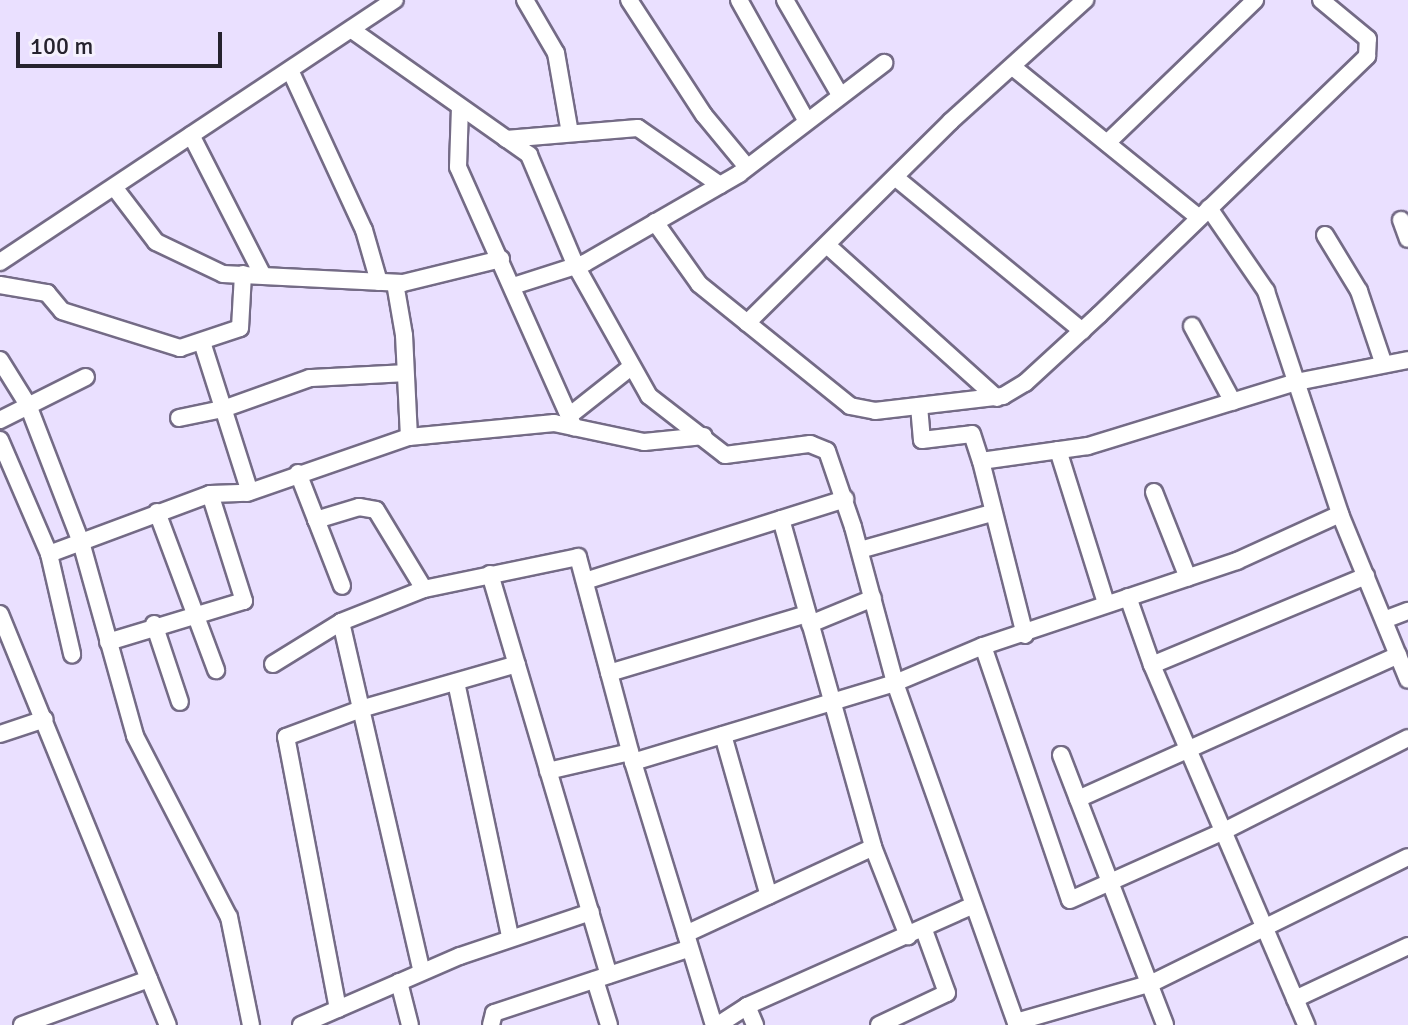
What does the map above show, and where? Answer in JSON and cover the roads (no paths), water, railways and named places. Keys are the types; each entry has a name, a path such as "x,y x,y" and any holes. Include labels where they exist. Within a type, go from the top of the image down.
{"street":[{"path":"0,262 395,0"},
{"path":"525,0 556,53 570,133"},
{"path":"629,0 704,115 747,167"},
{"path":"739,0 806,120"},
{"path":"785,0 839,93"},
{"path":"747,323 1085,0"},
{"path":"1107,143 1255,0"},
{"path":"655,222 687,273 850,406 919,417 997,398 1025,383 1082,331 1371,50 1368,39 1321,0"},
{"path":"352,30 506,139 535,164 576,266 649,396 729,455 816,445 827,451 860,550 895,683 1016,1023 1152,983 1408,857"},
{"path":"513,286 576,266 720,185 839,93 884,63"},
{"path":"1014,68 1107,143 1204,213 1266,291 1340,514 1408,680"},
{"path":"290,70 387,283 404,335 409,437"},
{"path":"460,107 458,167 572,421"},
{"path":"506,139 638,128 720,185"},
{"path":"191,135 262,274"},
{"path":"896,178 1082,331"},
{"path":"114,187 156,242 218,273 387,283 501,259"},
{"path":"1401,220 1408,239"},
{"path":"1325,235 1359,291 1383,362"},
{"path":"828,246 997,398"},
{"path":"0,285 47,293 62,311 171,346 202,342 240,328 243,274"},
{"path":"1192,326 1233,402"},
{"path":"202,342 250,492"},
{"path":"0,360 28,405 81,542 138,743 226,909 251,1025"},
{"path":"981,461 1088,446 1296,382 1383,362 1408,360"},
{"path":"572,421 631,367"},
{"path":"179,418 223,409 310,378 404,373"},
{"path":"0,420 86,377"},
{"path":"919,417 927,441 972,434 1025,635"},
{"path":"49,554 210,494 250,492 409,437 494,425 572,421 644,442 712,443"},
{"path":"0,440 49,554 72,654"},
{"path":"1058,450 1106,603"},
{"path":"298,473 342,586"},
{"path":"1154,492 1188,578"},
{"path":"108,642 154,624 195,617 245,598 210,494"},
{"path":"585,581 845,499"},
{"path":"316,520 359,507 376,510 424,589"},
{"path":"157,512 216,670"},
{"path":"860,550 992,513"},
{"path":"548,771 632,757 723,735 895,683 983,646 1025,635 1106,603 1188,578 1340,514"},
{"path":"781,519 873,847 947,993 879,1025"},
{"path":"273,664 341,622 424,589 575,555 585,581 632,757 716,1025 747,1006 974,905"},
{"path":"490,574 591,912 609,1025"},
{"path":"1152,665 1366,576"},
{"path":"1128,597 1152,665 1306,1025"},
{"path":"609,673 808,619 873,598"},
{"path":"1384,620 1408,611"},
{"path":"341,622 364,708 422,972"},
{"path":"154,624 180,702"},
{"path":"2,626 45,719 168,1025"},
{"path":"983,646 1070,900 1222,832 1408,738"},
{"path":"1078,799 1398,655"},
{"path":"330,1016 284,741 290,734 364,708 517,664"},
{"path":"456,682 510,937"},
{"path":"0,734 45,719"},
{"path":"723,735 769,896"},
{"path":"1061,755 1152,983 1165,1025"},
{"path":"491,1025 494,1013 602,977 688,941 769,896 873,847"},
{"path":"301,1025 330,1016 399,982 510,937 591,912"},
{"path":"1295,999 1408,946"},
{"path":"22,1025 149,979"},
{"path":"399,982 410,1025"},
{"path":"747,1006 755,1025"}]}
